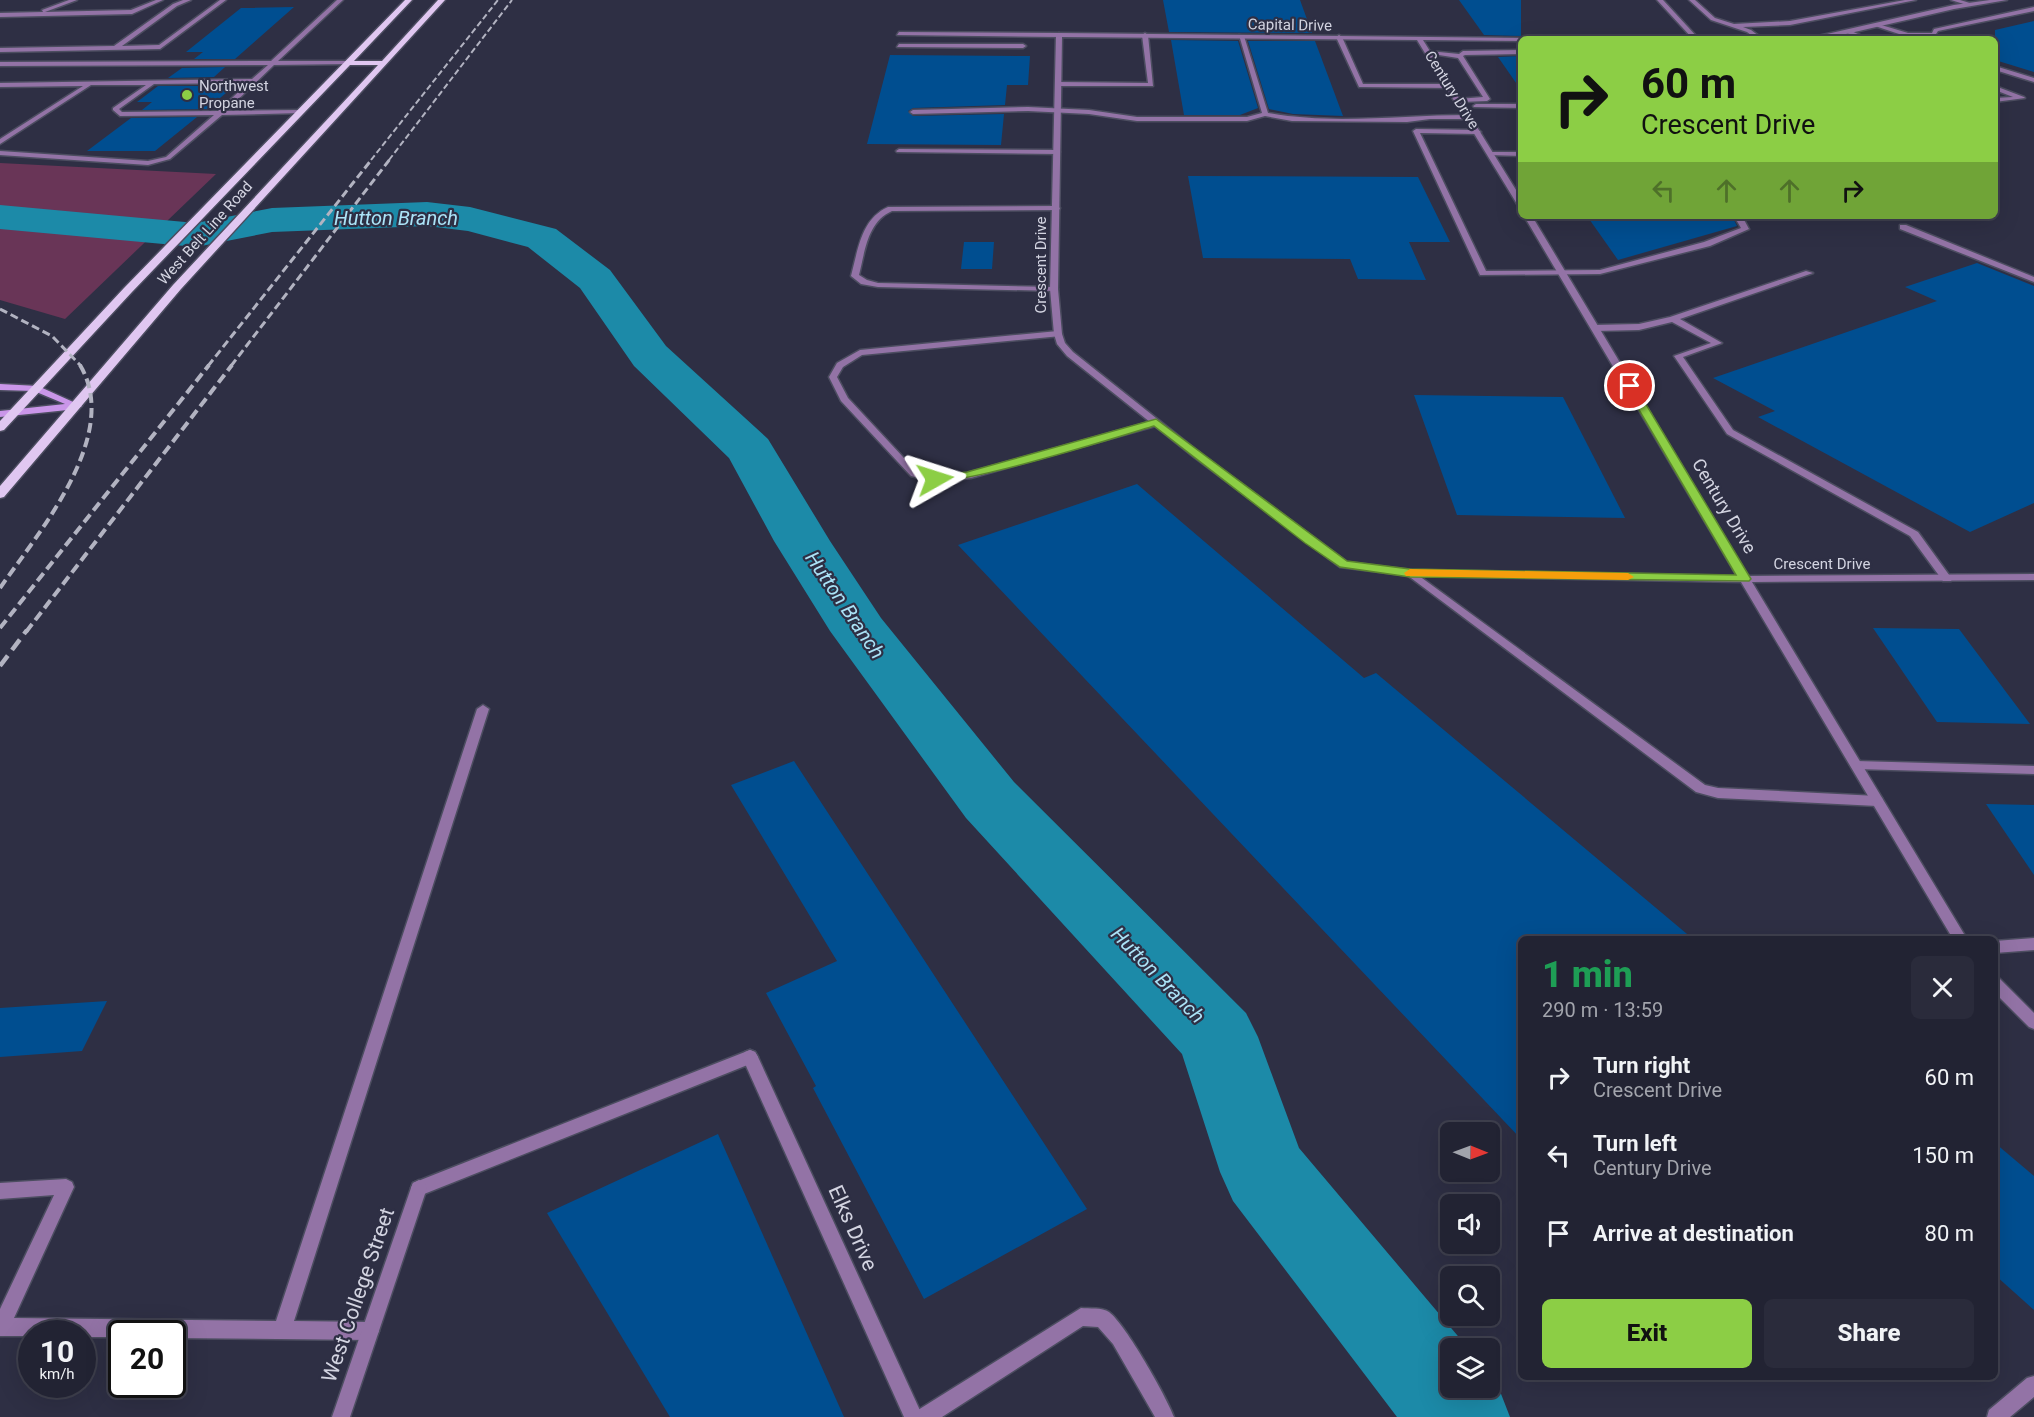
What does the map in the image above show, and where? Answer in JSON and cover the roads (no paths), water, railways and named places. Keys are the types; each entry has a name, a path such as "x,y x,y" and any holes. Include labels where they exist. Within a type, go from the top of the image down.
{"main road":[{"name":"West Belt Line Road","path":"0,428 128,290 408,0"},
{"name":"West Belt Line Road","path":"0,494 177,287 276,177 442,0"},
{"path":"348,63 385,63"}],"street":[{"path":"37,14 74,0"},
{"path":"132,12 160,0"},
{"path":"93,63 164,12 188,0"},
{"path":"0,50 114,49 160,46 223,0"},
{"path":"0,153 148,163 168,158 256,81 340,0"},
{"path":"1660,0 1693,36"},
{"path":"1692,0 1713,19 1749,31 1756,36"},
{"path":"1730,26 1790,23 1913,0"},
{"path":"1954,0 1970,4"},
{"path":"1826,36 1878,26 1944,8 2004,0"},
{"path":"1927,36 1934,35 1936,30 2034,9"},
{"path":"0,15 164,12"},
{"path":"1878,26 1908,36"},
{"path":"1849,32 1858,36"},
{"name":"Capital Drive","path":"899,34 1518,39"},
{"path":"970,46 972,35"},
{"name":"Crescent Drive","path":"1059,35 1054,289 1061,344 1070,354 1156,423 1309,541 1344,565 1410,573 1745,579 2033,578"},
{"path":"1059,84 1151,85 1145,35"},
{"path":"1241,36 1265,114"},
{"path":"1339,37 1361,86 1450,86"},
{"name":"Century Drive","path":"1419,38 1491,154 1518,192"},
{"path":"898,46 1023,46"},
{"path":"1429,53 1461,56 1463,53 1518,52"},
{"path":"1461,56 1487,99 1461,103"},
{"path":"0,64 348,63"},
{"path":"1998,69 2034,80"},
{"path":"0,85 256,81"},
{"path":"152,82 115,109 120,114 300,112"},
{"path":"0,142 92,83"},
{"path":"1998,89 2022,98 1998,100"},
{"path":"1461,103 1518,106"},
{"path":"913,112 1059,111 1089,112 1137,119 1247,119 1265,114 1292,120 1407,120 1430,117 1468,117"},
{"path":"1478,132 1416,131 1483,273 1600,272 1707,244 1745,229 1740,219"},
{"path":"899,151 1058,152"},
{"path":"1491,154 1518,154"},
{"path":"1054,289 878,285 864,282 855,276 871,220 879,212 891,209 1056,208"},
{"name":"Century Drive","path":"1530,219 1958,936"},
{"path":"1903,227 2034,280"},
{"path":"1595,328 1639,327 1673,319 1809,273"},
{"path":"1673,319 1718,343 1678,356 1730,432 1914,534 1947,579"},
{"path":"1058,334 860,353 840,365 833,377 844,399 914,474 935,479 968,476 1156,423"},
{"path":"0,387 35,388 77,406"},
{"path":"0,414 77,406"},
{"path":"1410,573 1701,789 1718,793 1877,801"},
{"path":"282,1330 483,709"},
{"path":"1856,765 2034,770"},
{"path":"1998,947 2034,944"},
{"path":"1998,986 2034,1023"},
{"name":"Elks Drive","path":"419,1188 750,1058 914,1417"},
{"path":"0,1191 66,1187 1,1327 370,1331"},
{"name":"West College Street","path":"340,1417 419,1188"},
{"path":"925,1417 1081,1317 1102,1318 1119,1338 1165,1417"},
{"path":"1996,1417 2034,1385"}],"waterway":[{"name":"Hutton Branch","path":"0,217 196,235 272,220 427,214 470,219 542,238 595,279 650,356 750,450 802,541 860,631 990,800 1217,1037 1264,1172 1460,1417"}],"railway":[{"path":"371,160 498,0"},
{"path":"389,160 512,0"},
{"path":"208,366 372,159"},
{"path":"231,366 390,159"},
{"path":"0,309 52,336 81,366"},
{"path":"0,588 54,511 83,452 91,422 90,392 80,365"},
{"path":"0,628 209,365"},
{"path":"26,632 232,365"},
{"path":"0,666 27,630"}],"place":[{"name":"Northwest Propane","path":"187,95"}]}
